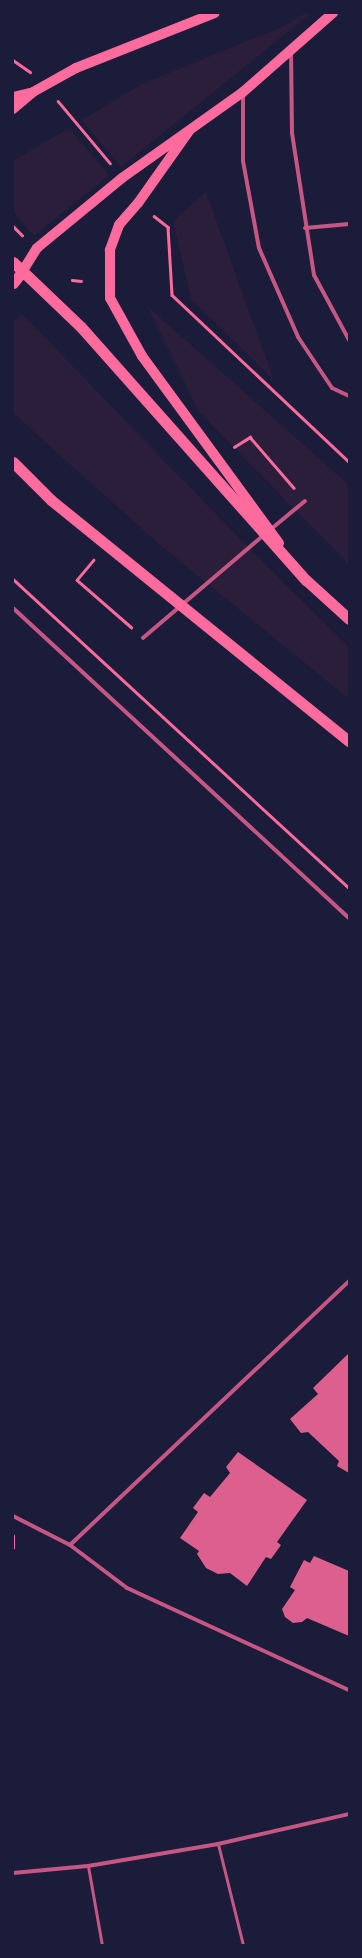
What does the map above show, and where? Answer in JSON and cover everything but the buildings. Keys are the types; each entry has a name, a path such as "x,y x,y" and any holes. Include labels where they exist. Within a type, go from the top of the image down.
{"highway":[{"path":"13,262 82,327 306,580 349,619"},
{"path":"13,283 22,272"},
{"path":"13,462 51,500 349,741"}],"main road":[{"path":"13,109 33,92 76,68 215,13"},
{"path":"22,272 37,248 122,178 243,92 333,13"},
{"path":"13,97 33,92"},
{"path":"189,131 138,203 119,225 110,250 110,298 142,356 306,580"}],"street":[{"path":"291,49 292,133 305,228 314,275 349,340"},
{"path":"243,92 243,161 259,248 298,337 332,388 349,396"},
{"path":"305,228 349,224"},
{"path":"143,638 305,501"},
{"path":"13,608 349,918"},
{"path":"70,1545 349,1281"},
{"path":"13,1516 70,1545 127,1588 349,1690"},
{"path":"13,1873 88,1866 218,1844 349,1814"}],"lane":[{"path":"218,1844 243,1945"},
{"path":"88,1866 102,1945"}],"path":[{"path":"13,60 23,66"},
{"path":"77,123 114,168"},
{"path":"13,226 25,239"},
{"path":"168,228 172,295 349,462"},
{"path":"72,280 82,281"},
{"path":"250,437 305,501"},
{"path":"13,580 349,888"},
{"path":"78,580 143,638"}],"shaded area":[{"path":"306,13 311,13 121,167 82,120 142,84 282,27"},
{"path":"69,128 109,175 34,236 13,212 13,161"},
{"path":"206,192 274,380 191,299 173,221"},
{"path":"147,306 349,485 349,565 199,412"},
{"path":"22,314 254,553 349,647 349,699 159,544 13,413 13,322"}]}
